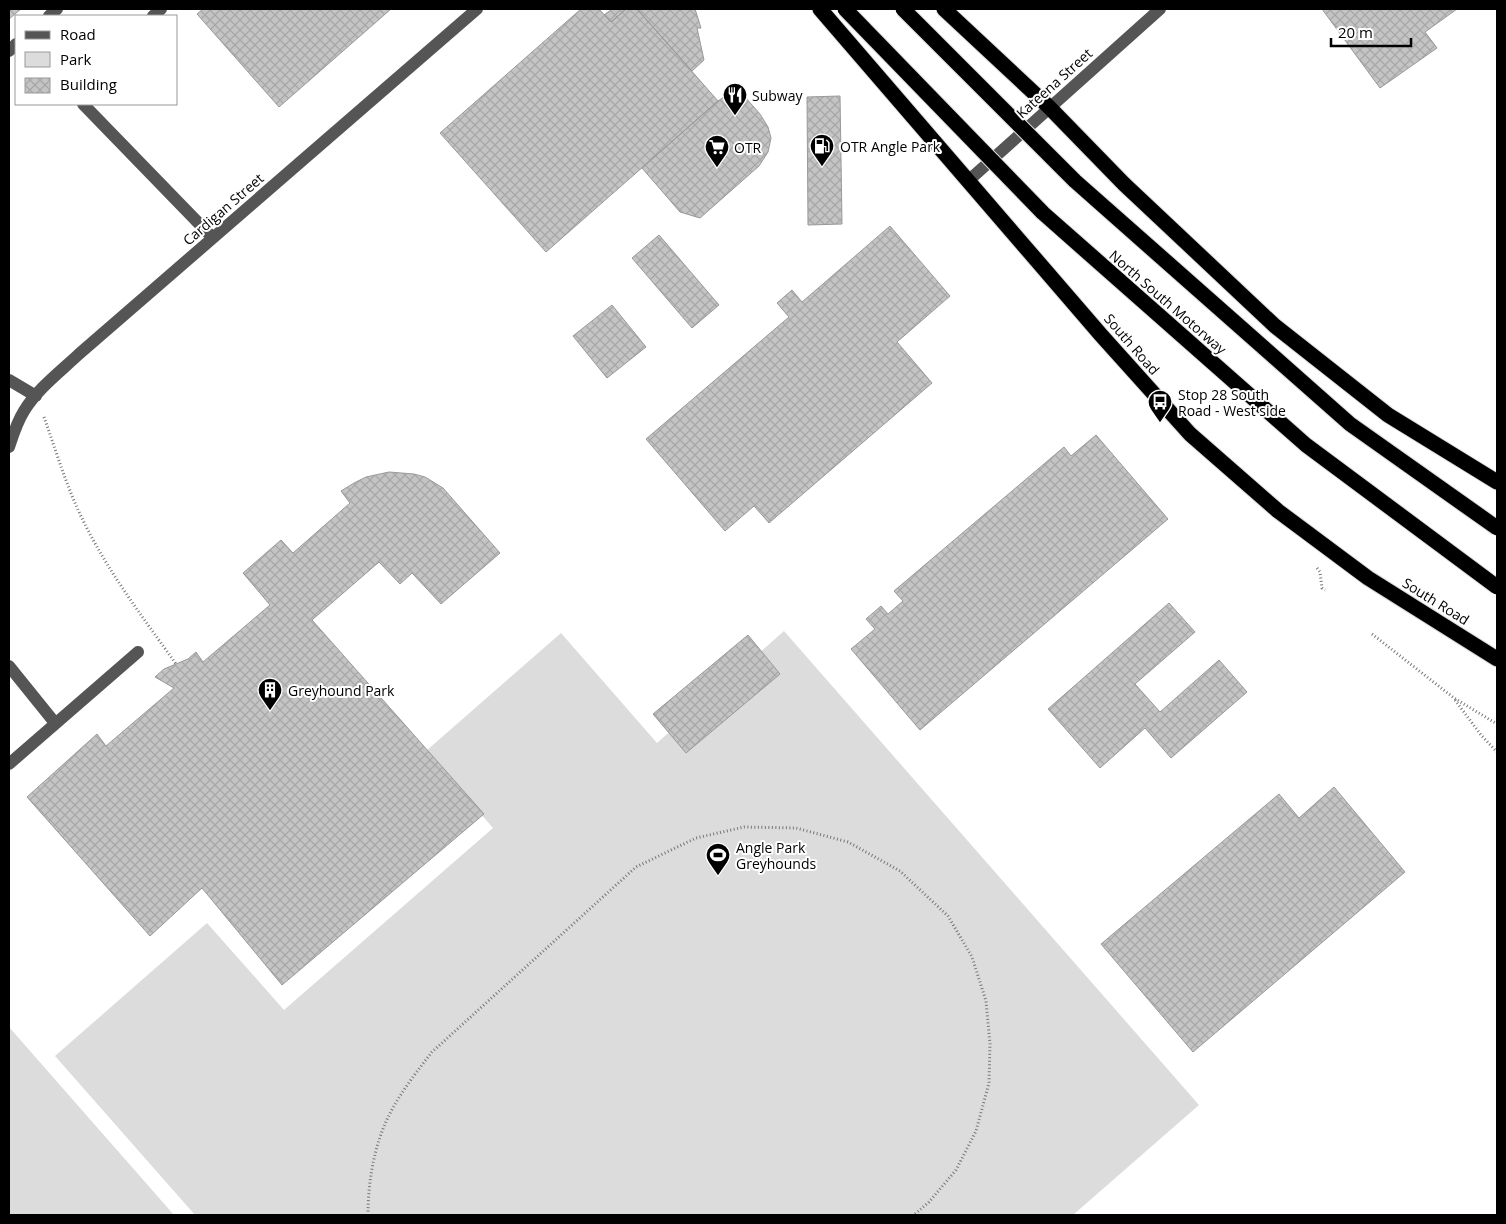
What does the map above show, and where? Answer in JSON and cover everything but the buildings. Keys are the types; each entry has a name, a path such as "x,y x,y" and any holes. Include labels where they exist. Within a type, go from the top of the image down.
{"highway":[{"name":"South Road","path":"820,9 1190,434 1278,511 1368,578 1497,659"},
{"name":"North South Motorway","path":"845,9 1050,220 1306,445 1497,587"},
{"name":"North South Motorway","path":"903,9 1075,182 1343,418 1497,528"},
{"path":"944,9 1049,107 1124,184 1275,326 1388,415 1497,482"}],"street":[{"name":"Cardigan Street","path":"9,447 15,428 25,409 79,354 477,9"},
{"name":"Kateena Street","path":"968,181 1160,9"},
{"path":"83,105 213,238"},
{"path":"9,380 36,396"},
{"path":"9,764 138,652"},
{"path":"9,666 55,723"}],"path":[{"path":"36,396 72,495 95,543 112,572 176,664"},
{"path":"1372,634 1454,698 1497,724"},
{"path":"1454,698 1481,735 1497,752"},
{"path":"368,1215 368,1191 375,1156 385,1123 408,1084 432,1052 636,867 696,838 744,827 796,828 848,842 900,871 948,916 972,957 986,1001 990,1044 989,1084 976,1131 956,1170 929,1202 914,1215"}],"green space":[{"name":"Angle Park Greyhounds","path":"784,631 1199,1105 1073,1215 195,1215 55,1056 207,923 284,1010 493,828 426,751 561,633 657,743"},
{"path":"9,1027 174,1215 9,1215"}],"place":[{"name":"Subway","path":"735,116"},
{"name":"OTR Angle Park","path":"822,167"},
{"name":"OTR","path":"717,168"},
{"name":"Stop 28 South Road - West side","path":"1160,423"},
{"name":"Greyhound Park","path":"270,711"},
{"name":"Angle Park Greyhounds","path":"718,876"}]}
